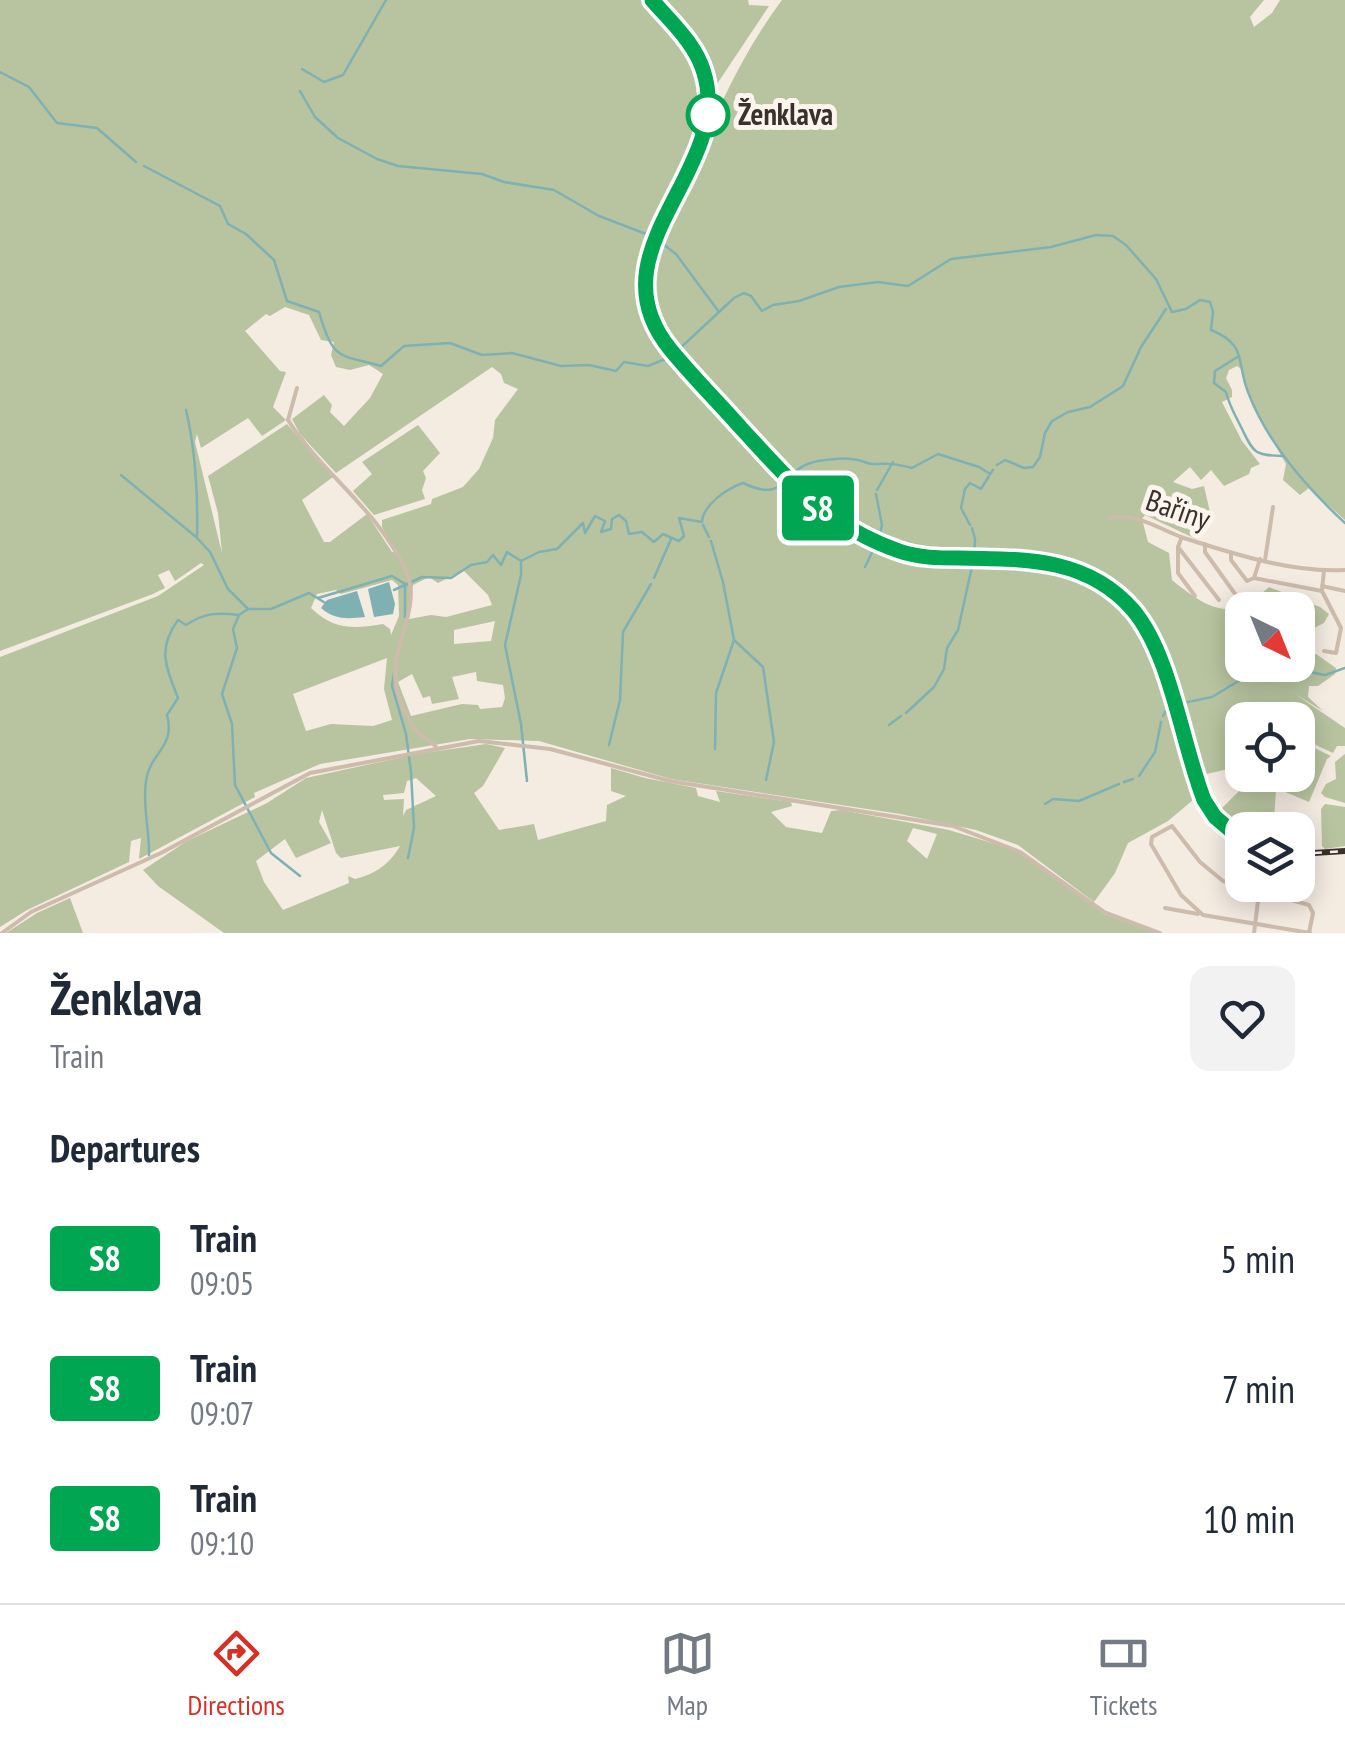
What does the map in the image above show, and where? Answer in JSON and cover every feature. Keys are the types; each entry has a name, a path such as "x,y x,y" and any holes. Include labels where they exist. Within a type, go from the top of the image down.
{"street":[{"path":"297,388 288,420 374,517 407,573 411,595 396,666 396,685 416,732 436,746"},
{"path":"1273,507 1263,560 1254,578 1345,591"},
{"name":"Bařiny","path":"1110,518 1126,515 1142,519 1182,537 1263,560 1345,570"},
{"path":"1182,537 1178,573 1196,596"},
{"path":"1205,544 1205,552 1234,592"},
{"path":"1178,547 1219,600"},
{"name":"Bařiny","path":"1230,550 1231,560 1246,581 1254,578"},
{"path":"1324,570 1322,589 1343,628 1336,653 1324,651"},
{"path":"2,933 32,912 161,853 306,775 436,746 479,741 550,749 670,782 953,826 1020,852 1104,912 1160,933"},
{"path":"1203,915 1188,903 1152,844 1152,836 1168,826 1175,828 1210,872 1225,881"},
{"path":"1254,933 1258,902"},
{"path":"1165,908 1310,933 1313,912 1310,904 1302,902"},
{"path":"1184,912 1188,903"}],"green space":[{"path":"0,0 646,0 691,58 702,101 701,131 646,245 645,301 650,325 666,348 781,474 816,507 856,535 901,555 928,561 1037,564 1063,569 1089,578 1113,594 1137,621 1154,653 1186,760 1199,793 1225,828 1225,837 1193,800 1168,821 1128,843 1115,873 1094,902 1018,845 976,830 900,814 671,779 539,741 470,739 320,764 254,793 255,797 139,859 141,838 131,841 129,862 27,910 0,927 0,657 158,596 204,565 201,563 175,581 169,570 158,575 165,588 0,651","holes":["285,307 309,315 321,340 334,342 331,355 336,367 350,370 369,365 383,374 370,398 344,426 330,412 332,405 324,395 292,419 300,434 336,473 492,367 504,383 518,389 495,420 493,438 479,469 463,487 432,499 431,504 382,520 396,552 392,552 367,514 330,542 324,542 302,500 333,477 287,424 208,476 218,513 222,553 195,442 197,434 201,448 248,418 262,436 286,420 273,407 286,372 280,371 245,331 266,314 270,316","463,570 488,595 492,605 446,617 409,619 413,585 429,577 438,583","392,580 398,585 399,616 391,635 383,624 344,626 311,608 317,594 336,590 341,594","495,621 491,641 454,644 454,630","387,658 384,689 392,720 373,726 331,724 306,731 293,694","476,672 477,681 503,685 502,707 480,709 478,705 462,704 411,716 398,682 412,674 423,698 430,696 432,704 459,699 452,677"]},
{"path":"658,0 748,0 749,5 769,6 713,90 697,47"},
{"path":"782,0 1264,0 1250,17 1254,27 1272,13 1280,0 1345,0 1345,520 1309,488 1300,495 1283,480 1286,464 1254,408 1237,366 1229,370 1226,378 1232,397 1222,402 1242,441 1260,464 1224,486 1211,470 1201,480 1190,467 1173,482 1192,489 1204,486 1212,521 1196,539 1145,515 1142,519 1148,542 1169,553 1172,580 1197,599 1225,608 1225,682 1315,682 1315,654 1336,668 1335,674 1318,686 1309,686 1308,697 1313,702 1295,694 1307,702 1225,702 1225,770 1202,775 1221,809 1238,792 1276,792 1275,812 1225,812 1225,819 1215,808 1198,777 1154,640 1136,609 1109,584 1058,561 929,556 878,541 856,529 800,486 708,389 671,343 658,319 651,293 651,264 660,233 705,155 719,110 757,37"},
{"path":"418,425 440,453 423,471 425,499 374,515 353,491 372,474 362,462"},
{"path":"1315,605 1329,614 1324,623 1315,628"},
{"path":"1315,708 1345,728 1345,746 1337,746 1333,753 1315,745"},
{"path":"486,744 505,748 483,786 474,793 499,830 534,824 538,840 606,821 607,805 626,796 611,791 611,768 696,788 698,796 720,802 716,791 791,802 792,806 771,812 786,827 822,833 831,811 841,810 949,830 1015,850 1104,914 1157,933 224,933 158,886 143,870 187,841 267,803 306,778","holes":["416,778 436,796 406,810 403,816 404,799 384,800 383,795 404,793 407,781","322,810 341,858 400,846 375,871 355,879 348,876 349,883 283,910 264,882 256,861 285,839 296,858 331,843 319,822","913,828 937,834 927,859 907,841"]},
{"path":"1315,748 1331,756 1315,788"},
{"path":"1345,754 1345,803 1321,793 1326,784 1336,779 1335,762"},
{"path":"1285,792 1313,792 1309,802"},
{"path":"1325,804 1345,807 1345,846 1322,846 1321,809"},
{"path":"70,898 83,933 6,933 37,913"}],"water":[{"path":"389,582 395,604 393,614 374,617 368,589"},
{"path":"357,591 365,617 342,618 321,608 327,600"}],"waterway":[{"path":"302,69 324,82 343,75 386,0"},
{"path":"0,72 29,87 57,123 97,128 136,162"},
{"path":"300,91 315,117 338,138 377,159 398,166 482,174 504,182 554,190 599,216 654,237 676,254 719,312"},
{"path":"144,166 220,206 228,224 246,234 274,260 287,301 319,312 333,347 346,357 381,366 404,346 450,343 482,355 512,353 561,366 589,365 616,371 624,362 648,366 673,356"},
{"path":"675,353 744,293 762,311 839,287 878,282 908,286 951,259 1051,247 1096,235 1113,236 1156,279 1172,312 1200,300 1210,302 1211,330 1236,348 1248,392 1266,429 1316,495 1345,523"},
{"path":"997,465 1005,460 1024,468 1033,467 1052,421 1090,407 1123,386 1141,347 1166,309"},
{"path":"1239,356 1215,371 1214,383 1226,392 1253,449 1282,456"},
{"path":"186,410 196,473 197,538 210,552 228,589 248,609"},
{"path":"394,590 422,577 451,578 471,565 487,562 493,555 501,565 507,552 521,561 557,549 583,523 585,533 595,516 605,521 601,532 611,529 612,519 619,515 626,521 629,534 642,532 654,542 663,534 679,541 684,536 679,518 702,522 716,498 730,489 743,483 758,489 777,488 797,470 818,461 849,459 912,468 938,454 990,474 993,470"},
{"path":"877,490 893,462"},
{"path":"121,475 196,537"},
{"path":"970,525 961,508 965,489 970,483 981,489 989,476"},
{"path":"876,494 882,525 878,542"},
{"path":"703,525 709,537"},
{"path":"972,528 974,558"},
{"path":"654,578 671,539"},
{"path":"711,541 734,640 763,667 774,742 766,780"},
{"path":"865,567 876,544"},
{"path":"906,713 934,687 944,669 947,648 958,630 973,562"},
{"path":"521,563 505,645 521,724 527,781"},
{"path":"318,598 392,576 407,585"},
{"path":"609,745 620,700 623,632 651,584"},
{"path":"405,586 405,617"},
{"path":"149,855 146,781 168,735 167,715 178,698 165,650 178,620 186,625 211,614 239,615 248,609 271,609 309,593 327,604"},
{"path":"239,615 233,629 237,648 222,694 232,724 235,785 271,853 300,876"},
{"path":"715,749 716,693 734,640"},
{"path":"1178,704 1212,697 1250,674 1294,669 1325,675 1345,668"},
{"path":"394,673 392,686 406,734 411,772 414,828 408,858"},
{"path":"1163,716 1169,706"},
{"path":"889,725 901,716"},
{"path":"1139,776 1155,752 1161,722"},
{"path":"1124,782 1133,779"},
{"path":"1045,804 1053,799 1079,801 1119,784"}],"railway":[{"path":"652,0 698,57 709,102 703,136 656,236 647,270 649,306 666,343 789,479 854,531 914,556 1013,559 1057,565 1097,580 1116,593 1133,610 1157,651 1204,800 1225,826"},
{"path":"1315,853 1345,851"}],"train":[{"name":"S8","path":"652,0 696,55 704,70 709,97 704,134 654,238 647,263 649,304 668,346 801,493 860,535 914,556 1020,559 1064,565 1088,574 1116,593 1138,616 1154,642 1204,800 1225,826"}],"place":[{"name":"Ženklava","path":"708,115"}]}
